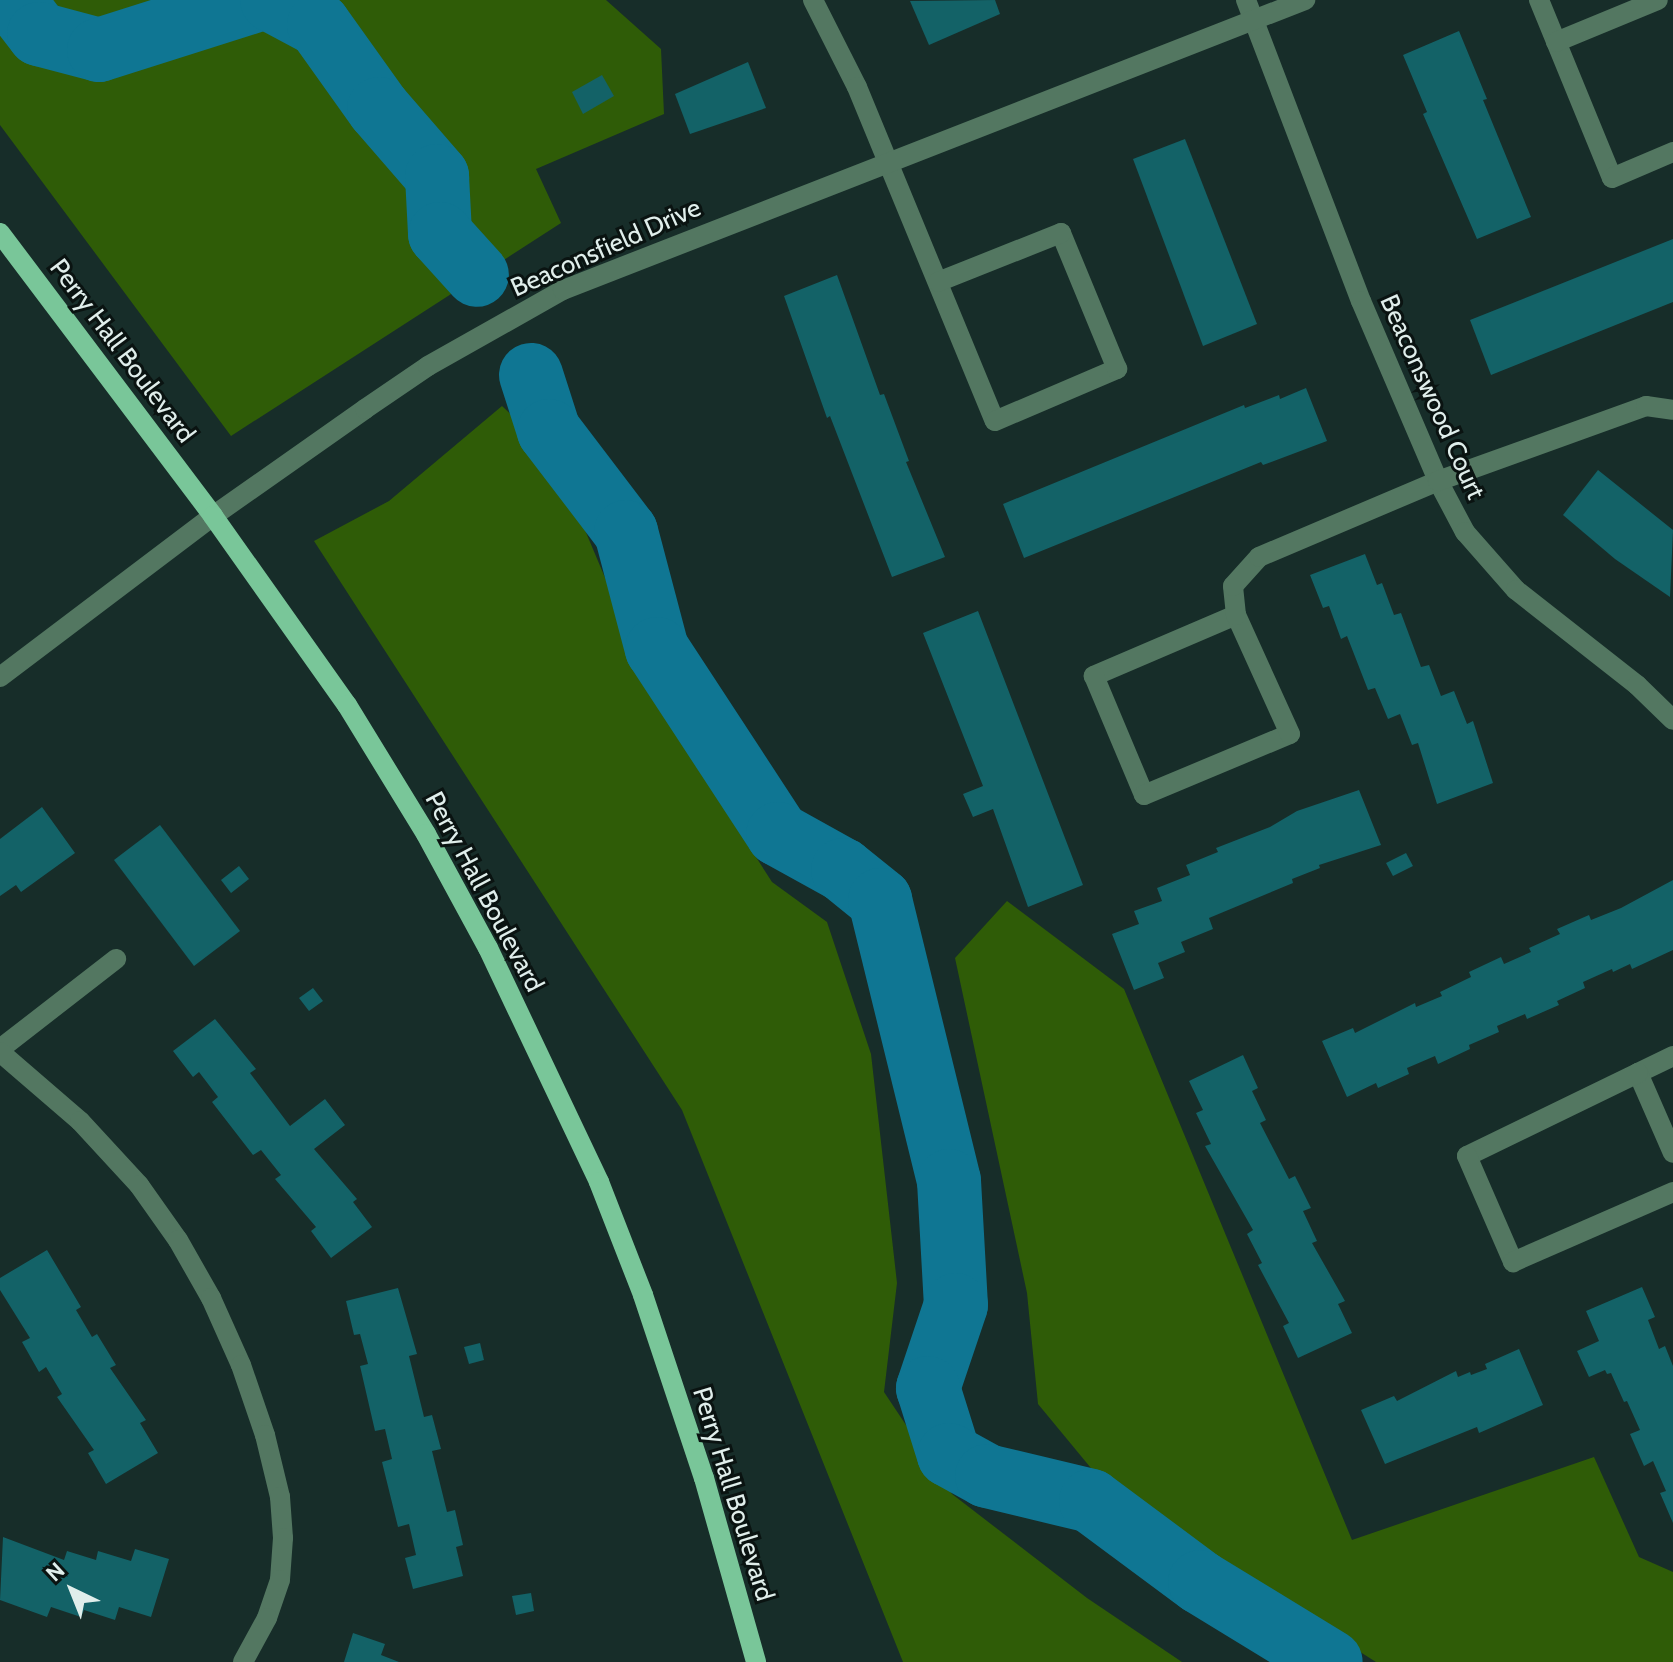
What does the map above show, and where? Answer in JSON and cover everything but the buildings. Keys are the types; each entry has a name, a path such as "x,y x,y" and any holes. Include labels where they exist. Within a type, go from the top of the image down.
{"main road":[{"name":"Perry Hall Boulevard","path":"0,233 213,516 347,705 426,834 545,1064 599,1182 643,1295 704,1478 756,1662"}],"street":[{"path":"813,0 857,87 995,421 1117,369 1061,233 938,282"},
{"name":"Beaconswood Court","path":"1246,0 1361,301 1438,481 1465,532 1516,590 1637,685 1673,720"},
{"name":"Beaconsfield Drive","path":"0,677 213,516 428,366 563,290 1305,0"},
{"path":"1539,0 1612,178 1673,152"},
{"path":"1556,42 1658,0"},
{"path":"1236,615 1094,676 1144,795 1290,734 1236,615 1233,586 1259,557 1438,481 1646,406 1673,410"},
{"path":"116,959 0,1050 80,1121 139,1185 178,1240 211,1298 241,1365 265,1435 280,1497 283,1538 280,1580 267,1618 243,1662"},
{"path":"1673,1056 1467,1156 1513,1262 1673,1192"},
{"path":"1638,1073 1673,1153"}],"green space":[{"path":"0,0 606,0 661,49 664,114 536,169 561,223 231,436 0,125"},
{"path":"502,406 553,454 659,706 772,882 827,922 871,1054 897,1283 884,1392 952,1494 1087,1598 1182,1662 903,1662 682,1110 314,541 389,501"},
{"path":"1007,901 1124,989 1352,1540 1594,1457 1639,1557 1673,1572 1673,1662 1376,1662 1114,1496 1038,1404 1027,1293 955,958"}],"waterway":[{"path":"13,0 39,34 99,50 257,0"},
{"path":"272,0 319,25 379,109 437,176 440,234 477,275"},
{"path":"531,375 549,431 626,532 657,649 778,834 843,870 880,900 949,1181 956,1305 928,1388 949,1455 987,1476 1091,1501 1200,1582 1331,1662"}]}
